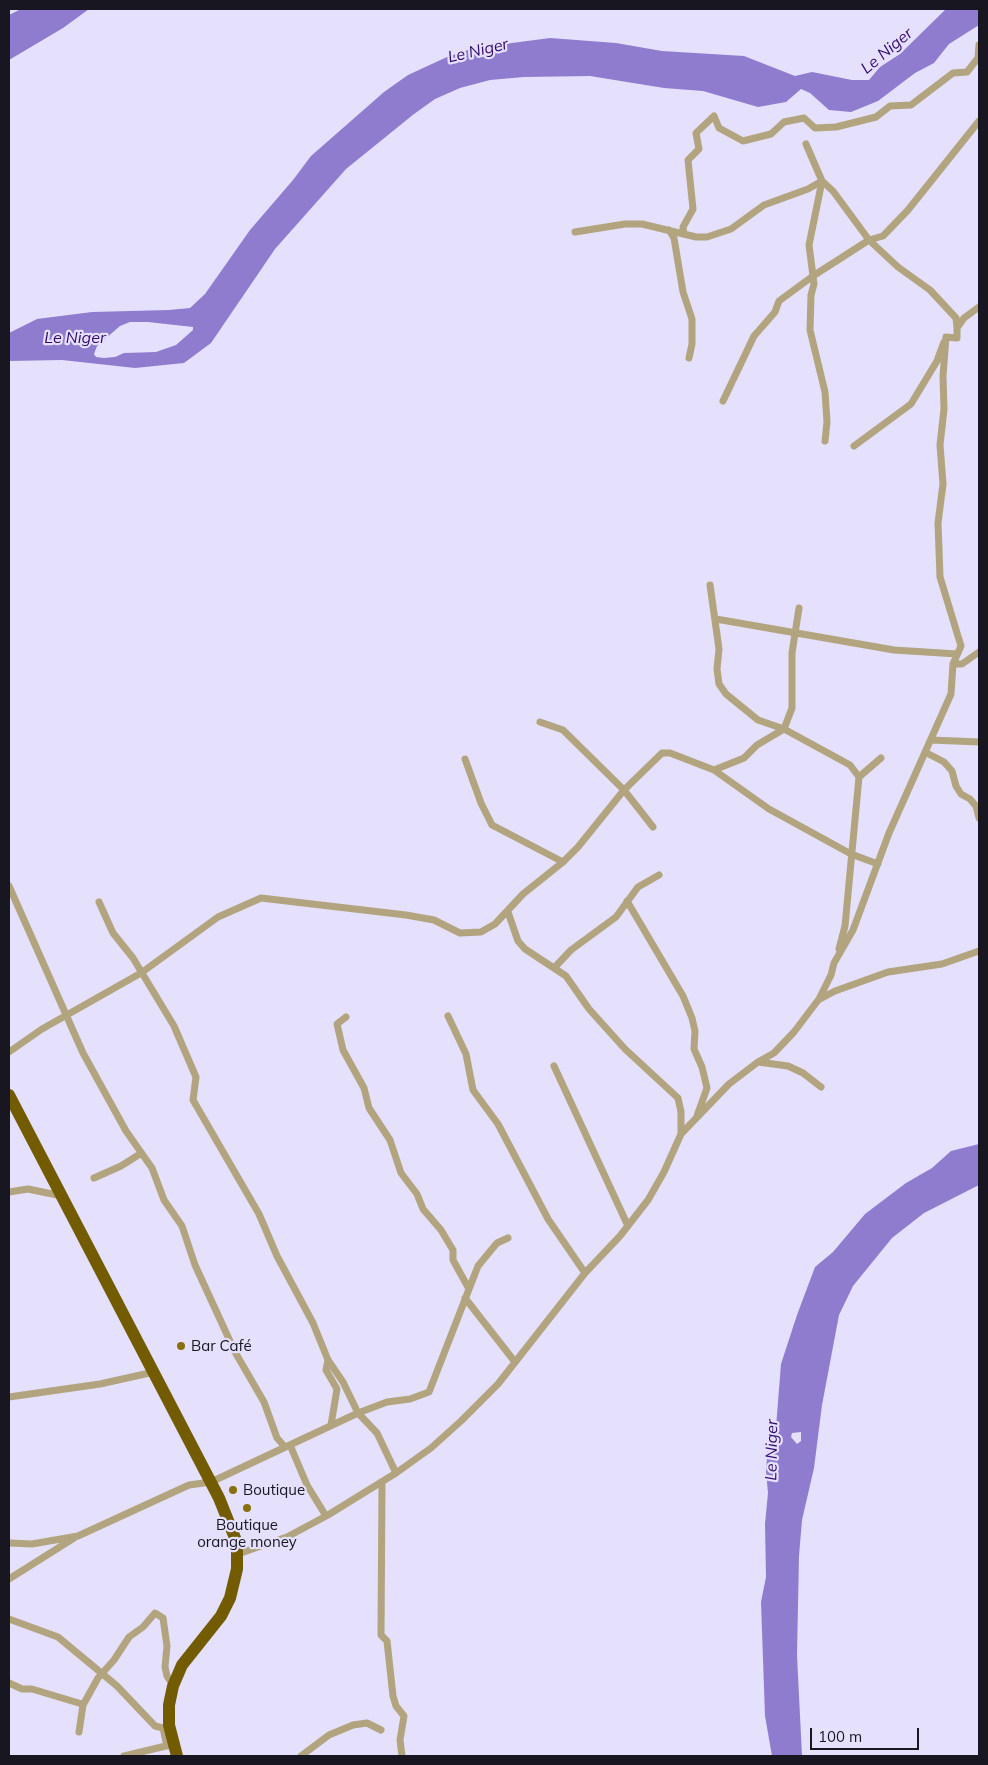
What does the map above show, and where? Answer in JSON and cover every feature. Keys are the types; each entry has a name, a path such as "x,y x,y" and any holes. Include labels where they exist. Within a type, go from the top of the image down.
{"highway":[{"path":"9,1095 227,1514 238,1554 235,1583 230,1598 220,1616 182,1665 174,1686 169,1704 172,1749"}],"street":[{"path":"684,234 683,227 693,209 688,160 699,149 696,133 714,116 719,128 744,141 771,134 784,122 804,118 814,128 836,127 876,117 890,106 910,105 953,73 967,72 978,58 979,45"},
{"path":"723,401 754,336 775,312 779,301 813,276 870,240 883,236 908,210 979,121"},
{"path":"806,144 822,181 833,191 870,240 898,267 930,290 956,318 957,338 946,337"},
{"path":"575,232 625,224 642,224 684,234 707,237 730,229 764,205 808,189 822,181"},
{"path":"822,181 809,245 813,276 810,330 825,392 827,422 825,441"},
{"path":"669,230 674,238 683,292 692,319 692,344 689,358"},
{"path":"957,328 964,318 979,307"},
{"path":"854,446 911,404 936,361 946,337"},
{"path":"834,963 854,930 888,833 951,694 953,664 961,646 940,577 938,543 943,484 940,444 944,409 943,376 946,337"},
{"path":"710,586 716,620 718,649 716,669 719,684 726,694 758,720 784,729 850,766 859,777"},
{"path":"714,770 744,758 757,745 784,729 792,708 792,653 799,608"},
{"path":"716,620 894,650 958,654"},
{"path":"953,664 962,664 979,652"},
{"path":"540,722 563,730 624,790 653,827"},
{"path":"931,740 979,742"},
{"path":"925,752 944,762 952,771 956,786 961,794 970,799 976,806 979,818"},
{"path":"9,1052 42,1029 141,973 218,917 261,898 406,915 434,920 460,933 472,934 495,924 523,894 563,862 578,847 624,790 662,753 670,753 714,770 769,809 851,854 878,864"},
{"path":"238,1554 287,1537 326,1516 396,1473 430,1448 461,1421 498,1384 585,1273 628,1226 664,1172 681,1134 729,1084 758,1062 774,1053 794,1032 819,999 831,975 844,926 859,777 881,758"},
{"path":"465,759 481,803 492,825 563,862"},
{"path":"555,967 571,950 616,917 638,887 659,875"},
{"path":"9,886 83,1053 140,1154 152,1168 164,1200 182,1226 195,1265 235,1352 264,1402 277,1438 288,1446 307,1485 326,1516"},
{"path":"627,901 683,996 692,1018 695,1031 694,1049 702,1068 707,1088 696,1119"},
{"path":"99,902 113,933 133,958 174,1026 196,1077 193,1100 259,1214 277,1256 313,1323 328,1360 343,1382 358,1413 377,1433 396,1473"},
{"path":"508,912 518,941 525,949 566,976 589,1009 625,1049 678,1098 681,1112 681,1134"},
{"path":"819,999 835,991 888,972 928,967 979,951"},
{"path":"448,1016 466,1054 473,1090 498,1124 548,1219 585,1273"},
{"path":"346,1017 337,1024 343,1050 364,1088 369,1108 390,1140 401,1173 417,1194 423,1208 441,1230 452,1250 453,1260 469,1289"},
{"path":"758,1062 788,1066 803,1073 821,1087"},
{"path":"554,1066 628,1226"},
{"path":"94,1178 121,1166 140,1154"},
{"path":"9,1192 28,1189 62,1196"},
{"path":"9,1580 78,1536 189,1485 211,1482 358,1413 387,1402 410,1399 430,1392 478,1266 497,1243 508,1238"},
{"path":"465,1298 515,1362"},
{"path":"328,1360 326,1370 337,1388 331,1425"},
{"path":"9,1397 100,1384 154,1372"},
{"path":"382,1482 382,1635 387,1641 393,1696 396,1706 404,1716 400,1740 402,1756"},
{"path":"9,1543 32,1544 78,1536"},
{"path":"80,1732 83,1705 129,1637 143,1627 155,1613 163,1618 167,1646 165,1667 167,1676 174,1686"},
{"path":"9,1619 58,1637 124,1693 155,1726 163,1728 172,1749 124,1756"},
{"path":"9,1683 83,1705"},
{"path":"301,1756 329,1735 353,1724 367,1724 381,1730"}],"water":[{"path":"21,9 89,9 63,28 9,60 9,15"},
{"name":"Le Niger","path":"946,9 979,9 979,25 949,44 934,63 915,73 878,101 851,112 829,110 810,93 801,89 786,102 758,107 703,91 664,88 590,76 524,77 490,80 460,88 435,99 346,169 275,249 211,343 184,363 135,368 62,360 9,361 9,333 37,319 92,312 190,308 205,294 250,230 311,156 384,92 408,75 447,57 474,48 550,38 616,43 662,51 744,56 795,76 812,72 852,80 869,80 880,67 900,54","holes":["130,322 193,327 193,330 176,345 156,352 124,353 115,357 104,358 96,357 94,354 97,346 120,326"]},
{"name":"Le Niger","path":"979,1144 979,1185 924,1213 892,1238 853,1286 839,1315 822,1405 814,1468 802,1520 799,1556 797,1655 802,1756 772,1756 765,1716 761,1602 766,1577 765,1524 768,1493 766,1471 768,1445 776,1427 781,1364 815,1267 833,1252 865,1214 906,1183 932,1168 951,1151","holes":["801,1432 801,1441 797,1444 791,1437 792,1433"]}],"place":[{"name":"Bar Café","path":"181,1346"},
{"name":"Boutique","path":"233,1490"},
{"name":"Boutique orange money","path":"247,1508"}]}
